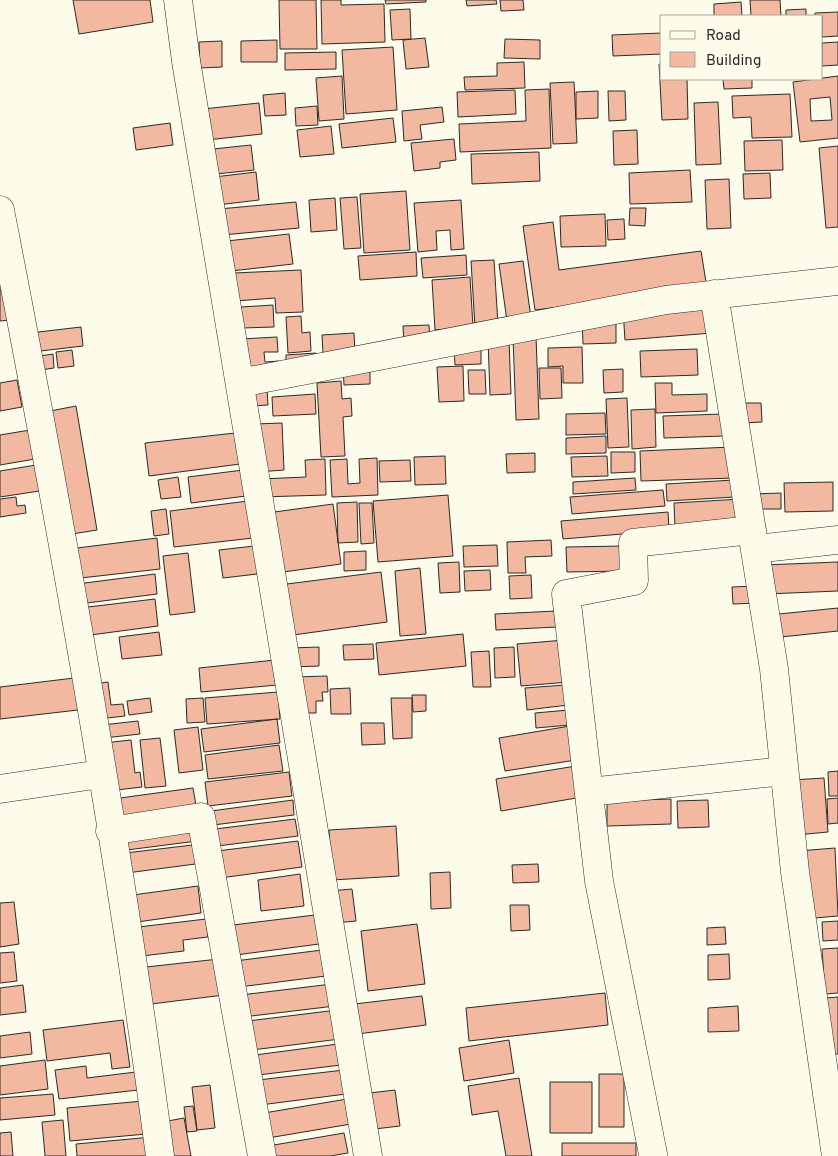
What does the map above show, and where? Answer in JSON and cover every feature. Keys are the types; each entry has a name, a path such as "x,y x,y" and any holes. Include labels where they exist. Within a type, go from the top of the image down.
{"street":[{"path":"178,0 368,1156"},
{"path":"0,210 48,456 101,774 160,1156"},
{"path":"240,383 666,300 838,281"},
{"path":"714,294 774,669 795,872 836,1156"},
{"path":"653,1154 599,881 566,594 634,580 634,543 838,540"},
{"path":"589,792 784,771"},
{"path":"0,789 101,774"},
{"path":"110,831 201,817 262,1156"}],"building":[{"path":"73,0 150,0 153,22 79,34"},
{"path":"279,0 316,0 317,49 280,49"},
{"path":"321,0 341,0 341,5 384,4 385,42 322,44"},
{"path":"385,0 426,0 426,2 386,4"},
{"path":"466,0 496,0 497,4 467,6"},
{"path":"500,0 523,0 524,10 501,11"},
{"path":"750,0 780,0 781,15 751,15"},
{"path":"741,2 742,15 714,15 714,4"},
{"path":"410,9 411,39 392,40 390,10"},
{"path":"806,9 806,15 786,15 786,10"},
{"path":"838,12 838,36 823,37 823,15 815,15 815,13"},
{"path":"660,33 660,54 613,56 612,35"},
{"path":"425,38 429,67 406,69 403,40"},
{"path":"505,39 540,40 540,59 504,58"},
{"path":"277,40 277,62 241,62 241,41"},
{"path":"222,41 222,67 200,68 199,42"},
{"path":"838,42 838,65 823,66 823,43"},
{"path":"393,47 397,110 346,114 342,50"},
{"path":"336,52 336,69 285,70 285,53"},
{"path":"524,62 525,88 465,90 464,77 497,76 497,63"},
{"path":"659,64 660,80 687,80 688,119 662,120"},
{"path":"342,76 344,119 319,121 316,78"},
{"path":"838,76 838,138 800,142 793,82 823,80 823,78","holes":["830,97 832,120 811,121 810,99"]},
{"path":"723,80 752,80 752,88 724,89"},
{"path":"574,82 577,143 553,144 550,83"},
{"path":"549,89 551,148 460,152 459,124 526,121 525,90"},
{"path":"515,90 516,114 458,117 457,92"},
{"path":"598,91 598,118 576,119 576,92"},
{"path":"608,91 625,91 626,120 609,121"},
{"path":"285,93 286,115 265,116 263,95"},
{"path":"790,94 792,137 752,138 751,117 733,118 732,96"},
{"path":"718,102 721,164 696,165 694,103"},
{"path":"259,103 262,134 207,140 203,109"},
{"path":"317,106 318,125 296,126 295,108"},
{"path":"442,107 444,122 420,125 422,139 404,141 402,111"},
{"path":"393,118 396,142 342,148 339,124"},
{"path":"170,123 173,145 136,150 133,128"},
{"path":"331,126 334,154 300,157 297,130"},
{"path":"637,130 638,164 614,165 613,131"},
{"path":"454,139 456,160 440,162 440,168 414,171 411,143"},
{"path":"782,140 783,170 745,171 744,141"},
{"path":"251,145 254,170 216,174 213,149"},
{"path":"838,146 838,227 826,228 819,148"},
{"path":"539,152 540,181 472,184 471,154"},
{"path":"690,170 692,202 630,204 629,173"},
{"path":"256,172 259,200 217,205 214,177"},
{"path":"770,173 771,198 744,199 743,174"},
{"path":"729,179 731,228 707,229 705,180"},
{"path":"406,191 410,250 364,253 360,194"},
{"path":"357,197 361,248 344,249 340,198"},
{"path":"335,198 337,230 311,232 309,200"},
{"path":"461,200 464,249 451,250 450,230 436,231 437,250 418,252 414,203"},
{"path":"296,202 299,228 222,235 219,209"},
{"path":"630,208 646,208 645,226 629,225"},
{"path":"605,214 606,246 561,247 560,216"},
{"path":"624,219 625,239 608,240 607,220"},
{"path":"553,222 559,270 701,251 707,288 535,310 523,226"},
{"path":"289,234 293,264 231,271 227,241"},
{"path":"416,252 417,276 360,280 358,256"},
{"path":"466,255 467,275 423,278 421,258"},
{"path":"494,260 498,325 475,327 471,261"},
{"path":"523,261 531,318 507,321 499,264"},
{"path":"301,270 303,312 276,313 275,298 235,301 234,273"},
{"path":"470,277 473,327 435,330 432,280"},
{"path":"6,289 10,320 0,321 0,290"},
{"path":"709,304 712,333 625,340 623,310"},
{"path":"273,305 274,327 242,328 241,307"},
{"path":"301,316 302,333 310,332 311,351 288,353 286,317"},
{"path":"616,319 616,343 583,344 582,320"},
{"path":"429,325 430,343 404,345 403,326"},
{"path":"81,327 83,346 32,352 30,333"},
{"path":"354,333 355,351 323,353 322,335"},
{"path":"536,336 539,419 516,420 513,337"},
{"path":"277,337 278,352 264,352 265,362 279,361 279,372 245,378 241,339"},
{"path":"488,340 509,340 511,394 490,395"},
{"path":"481,346 481,364 455,365 454,347"},
{"path":"582,347 583,383 563,383 563,366 548,367 548,348"},
{"path":"697,349 698,375 641,377 640,351"},
{"path":"72,350 74,366 58,368 56,352"},
{"path":"316,353 317,364 286,366 286,355"},
{"path":"53,354 54,368 34,371 33,357"},
{"path":"370,366 370,384 344,385 343,367"},
{"path":"463,366 464,401 439,402 437,367"},
{"path":"539,368 561,368 562,398 540,399"},
{"path":"623,369 623,392 604,393 603,370"},
{"path":"468,370 485,370 486,394 469,394"},
{"path":"17,380 22,407 0,411 0,383"},
{"path":"341,381 342,399 351,398 352,416 343,417 345,456 321,457 317,383"},
{"path":"655,383 672,383 672,395 707,394 707,411 656,413"},
{"path":"267,389 268,405 249,406 248,390"},
{"path":"315,394 316,414 273,416 272,397"},
{"path":"627,398 629,447 608,448 606,399"},
{"path":"743,403 761,403 762,422 743,423"},
{"path":"76,406 97,530 66,535 45,412"},
{"path":"655,409 656,447 632,449 631,410"},
{"path":"605,413 606,434 566,435 566,414"},
{"path":"723,414 724,436 664,438 663,416"},
{"path":"282,423 284,470 258,472 255,424"},
{"path":"30,430 35,459 0,465 0,435"},
{"path":"235,433 240,464 149,476 145,443"},
{"path":"606,436 606,453 566,454 566,438"},
{"path":"732,447 734,478 641,481 640,451"},
{"path":"611,452 635,452 635,472 611,473"},
{"path":"535,453 535,472 507,473 506,454"},
{"path":"445,456 446,484 415,485 414,457"},
{"path":"607,456 608,476 572,477 571,457"},
{"path":"377,458 378,495 332,497 330,460 347,459 348,484 360,483 359,459"},
{"path":"325,459 326,495 261,497 260,479 306,477 305,460"},
{"path":"410,460 411,481 380,482 379,461"},
{"path":"42,464 46,490 0,497 0,471"},
{"path":"243,470 246,496 191,503 188,477"},
{"path":"178,477 181,497 161,499 158,480"},
{"path":"635,478 636,490 573,494 573,482"},
{"path":"734,480 735,497 667,501 666,484"},
{"path":"833,482 833,511 785,512 784,483"},
{"path":"663,490 665,506 572,514 570,497"},
{"path":"781,493 781,509 752,509 752,494"},
{"path":"448,495 453,556 378,562 373,501"},
{"path":"16,497 17,506 25,505 26,513 0,517 0,499"},
{"path":"741,499 743,525 675,529 674,503"},
{"path":"248,501 253,538 174,547 170,511"},
{"path":"357,502 358,542 338,543 337,503"},
{"path":"359,503 372,503 374,543 361,544"},
{"path":"333,504 341,564 276,573 267,513"},
{"path":"166,509 169,534 154,536 151,511"},
{"path":"668,512 669,530 563,539 561,521"},
{"path":"157,538 160,569 72,579 69,549"},
{"path":"551,540 552,556 525,557 526,573 508,573 507,542"},
{"path":"263,545 266,573 223,578 219,550"},
{"path":"497,545 498,566 464,567 463,546"},
{"path":"624,546 624,571 567,572 566,547"},
{"path":"366,551 366,570 344,571 344,552"},
{"path":"188,553 195,612 170,615 163,556"},
{"path":"459,562 460,592 440,593 438,563"},
{"path":"838,562 838,591 766,594 764,565"},
{"path":"420,568 426,634 400,636 395,571"},
{"path":"490,570 491,590 465,591 464,571"},
{"path":"381,572 387,622 286,636 279,585"},
{"path":"155,574 157,594 79,604 77,584"},
{"path":"531,575 532,598 510,599 509,576"},
{"path":"756,586 758,603 733,604 732,587"},
{"path":"155,599 158,626 83,636 80,608"},
{"path":"838,608 838,631 771,638 769,615"},
{"path":"556,611 557,627 496,630 495,614"},
{"path":"159,632 162,655 122,659 119,637"},
{"path":"463,634 466,666 379,675 376,643"},
{"path":"565,640 569,682 521,686 517,644"},
{"path":"373,644 374,659 344,660 343,645"},
{"path":"319,647 319,666 291,667 291,648"},
{"path":"514,647 515,677 495,678 494,648"},
{"path":"489,651 491,687 473,687 471,652"},
{"path":"275,660 277,685 201,692 199,668"},
{"path":"327,676 328,692 322,692 323,701 316,701 316,713 296,713 294,677"},
{"path":"74,678 78,710 0,719 0,687"},
{"path":"108,682 111,705 123,704 125,716 98,719 94,684"},
{"path":"565,685 568,705 527,710 525,688"},
{"path":"350,688 351,714 331,714 330,689"},
{"path":"278,692 280,719 207,724 205,698"},
{"path":"412,695 426,695 426,711 413,712"},
{"path":"150,698 152,712 129,715 127,701"},
{"path":"203,698 205,722 187,723 186,699"},
{"path":"391,698 412,698 412,738 393,739"},
{"path":"569,710 570,725 536,728 535,713"},
{"path":"277,719 280,743 204,752 201,729"},
{"path":"138,721 140,734 104,738 102,725"},
{"path":"361,723 384,723 385,744 362,745"},
{"path":"570,726 576,760 505,771 499,738"},
{"path":"198,727 203,770 179,773 174,730"},
{"path":"160,738 166,786 145,788 140,740"},
{"path":"131,740 135,773 140,772 142,787 108,791 103,743"},
{"path":"279,745 283,771 208,779 205,755"},
{"path":"576,766 582,797 501,811 496,779"},
{"path":"838,771 838,796 829,796 828,772"},
{"path":"289,772 292,796 208,806 205,782"},
{"path":"824,778 828,832 796,835 792,780"},
{"path":"193,788 197,811 117,823 113,799"},
{"path":"838,798 838,823 828,824 827,799"},
{"path":"671,799 671,824 607,826 607,801"},
{"path":"293,800 294,815 213,825 211,811"},
{"path":"708,800 709,827 678,828 677,801"},
{"path":"295,819 298,836 217,846 215,829"},
{"path":"195,823 197,841 119,851 117,833"},
{"path":"396,826 399,876 332,880 329,830"},
{"path":"298,841 302,867 220,878 217,851"},
{"path":"201,844 203,863 119,874 117,854"},
{"path":"835,848 838,916 803,919 798,851"},
{"path":"538,864 539,882 513,883 512,865"},
{"path":"450,872 451,908 431,909 430,873"},
{"path":"300,874 304,906 261,911 258,880"},
{"path":"198,886 201,913 130,923 126,896"},
{"path":"352,889 356,921 335,923 330,891"},
{"path":"14,902 19,944 0,947 0,903"},
{"path":"510,905 529,905 530,930 511,931"},
{"path":"315,915 319,944 236,955 233,925"},
{"path":"206,919 208,937 183,940 184,951 133,957 130,928"},
{"path":"838,921 838,940 823,941 822,922"},
{"path":"417,924 425,984 368,991 361,931"},
{"path":"725,927 726,944 707,945 707,928"},
{"path":"838,948 838,993 825,994 822,949"},
{"path":"322,950 326,976 239,987 235,961"},
{"path":"14,952 17,981 0,983 0,953"},
{"path":"729,954 730,979 708,980 708,955"},
{"path":"219,959 224,995 151,1004 146,967"},
{"path":"332,984 335,1006 243,1017 241,995"},
{"path":"23,985 26,1012 0,1015 0,988"},
{"path":"605,993 608,1025 469,1041 466,1008"},
{"path":"422,996 426,1025 350,1035 346,1005"},
{"path":"838,997 838,1054 829,1055 826,998"},
{"path":"738,1006 739,1031 708,1032 708,1008"},
{"path":"337,1010 340,1039 252,1050 248,1021"},
{"path":"123,1020 130,1067 112,1069 110,1053 47,1061 43,1030"},
{"path":"30,1032 32,1054 0,1058 0,1036"},
{"path":"509,1040 514,1073 464,1081 459,1048"},
{"path":"338,1044 341,1065 258,1075 255,1055"},
{"path":"45,1060 48,1089 0,1095 0,1066"},
{"path":"86,1066 87,1078 136,1072 138,1090 59,1099 55,1070"},
{"path":"344,1070 346,1094 260,1105 258,1080"},
{"path":"599,1074 624,1074 624,1127 599,1127"},
{"path":"519,1078 532,1156 506,1156 498,1111 472,1115 468,1086"},
{"path":"550,1082 592,1082 592,1133 550,1133"},
{"path":"210,1085 215,1128 197,1130 192,1087"},
{"path":"395,1090 400,1126 366,1130 361,1094"},
{"path":"53,1094 55,1115 0,1120 0,1098"},
{"path":"353,1098 357,1123 268,1138 264,1113"},
{"path":"154,1100 157,1133 70,1141 67,1108"},
{"path":"193,1106 197,1131 187,1132 184,1107"},
{"path":"184,1118 191,1156 162,1156 157,1123"},
{"path":"63,1120 66,1156 45,1156 42,1122"},
{"path":"11,1132 13,1156 0,1156 0,1133"},
{"path":"344,1133 348,1153 330,1156 270,1156 268,1146"},
{"path":"152,1137 154,1156 77,1156 76,1144"},
{"path":"562,1143 636,1143 636,1156 562,1156"}]}
